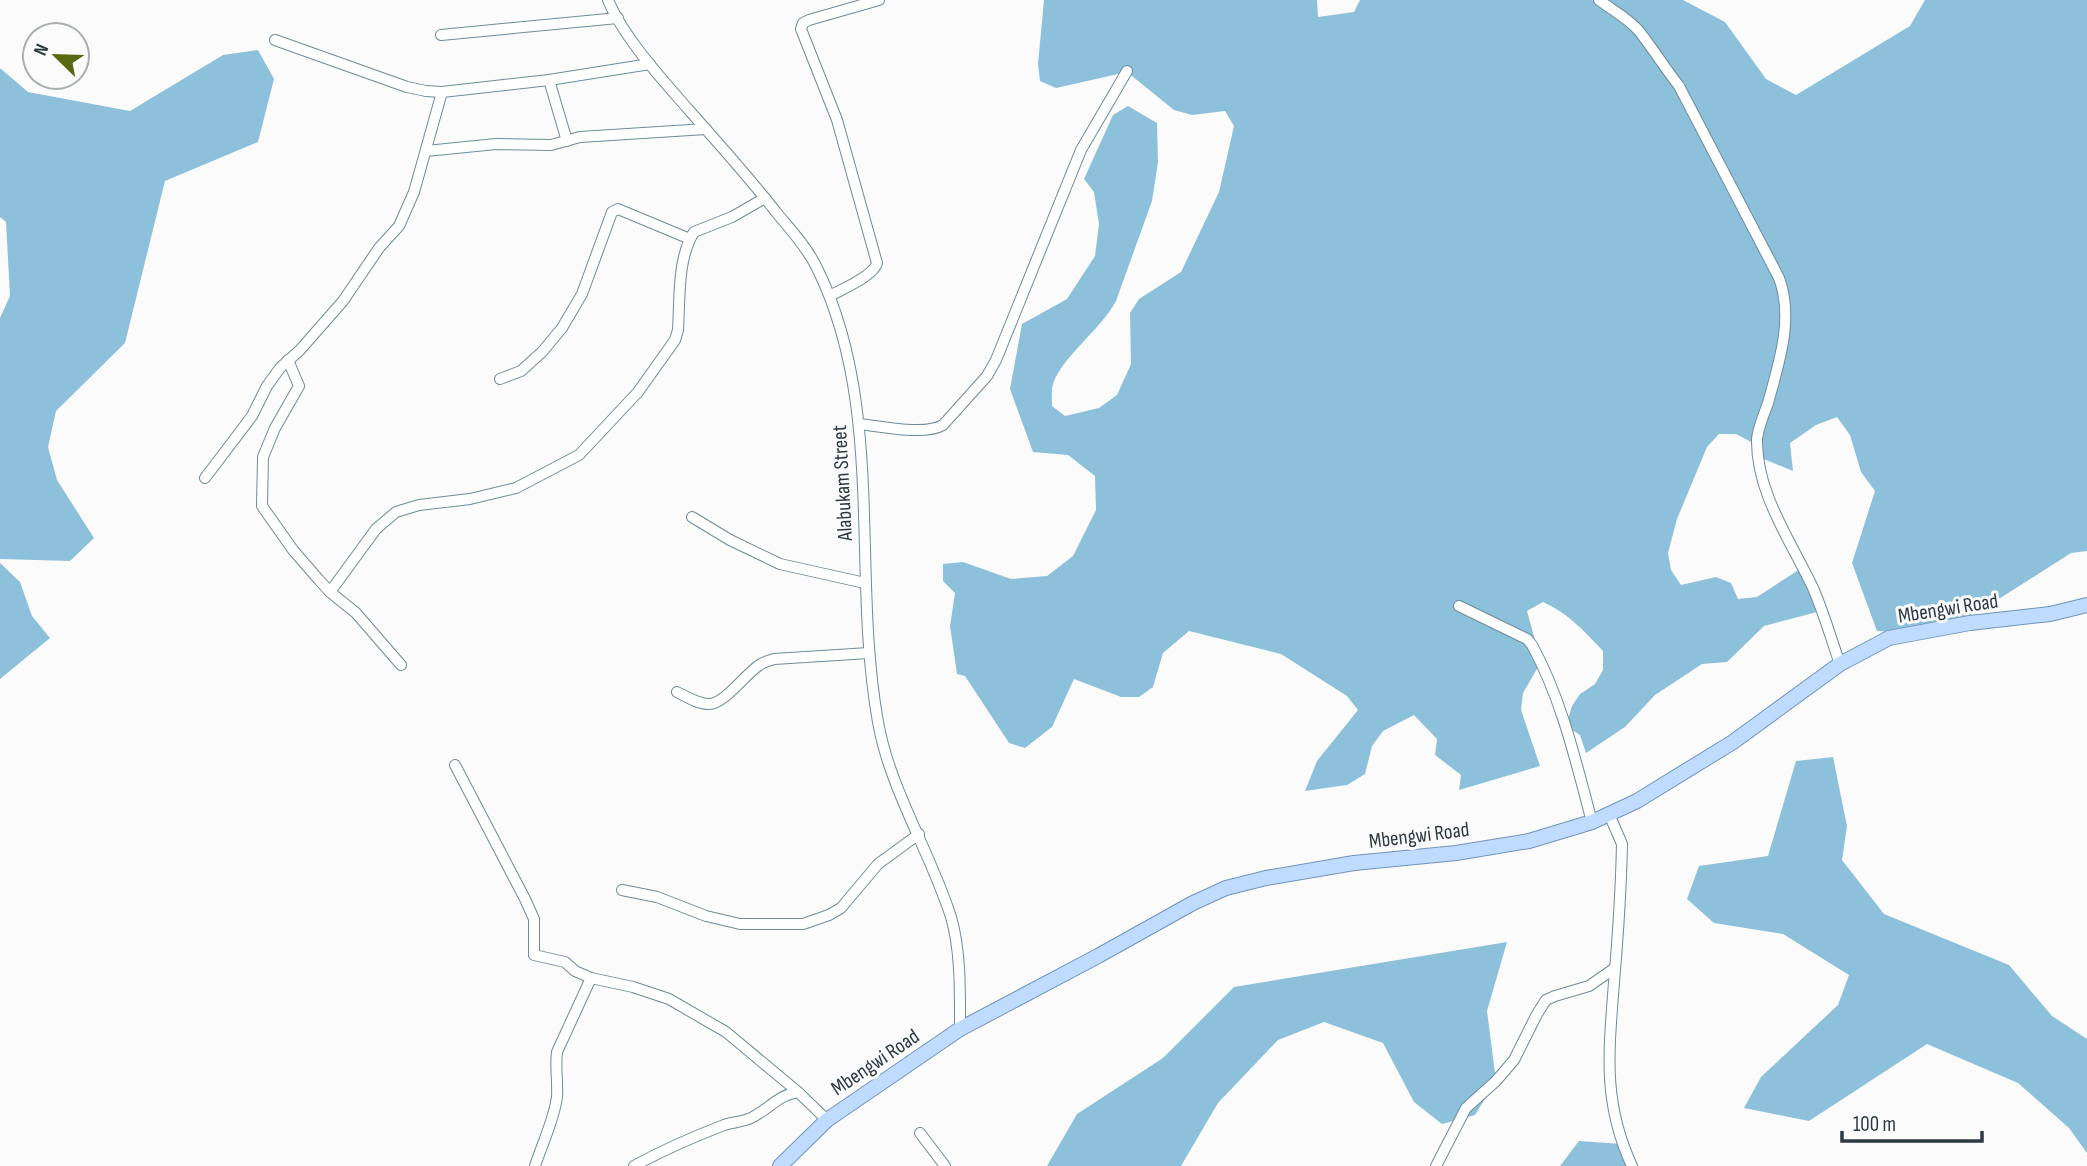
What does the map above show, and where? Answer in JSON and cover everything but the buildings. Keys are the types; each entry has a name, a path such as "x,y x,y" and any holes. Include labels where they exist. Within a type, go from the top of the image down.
{"main road":[{"name":"Mbengwi Road","path":"780,1166 827,1120 960,1029 1192,903 1226,888 1266,878 1354,863 1456,853 1528,841 1592,822 1637,801 1733,742 1840,664 1889,638 1970,623 2050,614 2087,605"}],"street":[{"name":"Alabukam Street","path":"608,0 650,64 765,198 814,262 830,296 852,371 859,424 869,653 878,722 902,799 919,834 952,919 960,975 960,1029"},
{"path":"830,296 876,269 877,263 837,120 802,29 803,23 809,20 879,0"},
{"path":"1599,0 1638,29 1679,86 1782,284 1786,317 1781,357 1757,437 1759,457 1773,509 1822,609 1840,664"},
{"path":"441,35 618,18"},
{"path":"275,40 407,87 426,91 442,92 549,80 650,64"},
{"path":"859,424 937,429 987,376 1018,308 1081,150 1127,71"},
{"path":"549,80 567,141"},
{"path":"205,478 252,416 279,368 300,350 343,301 379,248 400,226 414,192 442,92"},
{"path":"426,151 496,144 551,145 580,136 706,129"},
{"path":"330,592 376,528 396,512 419,505 470,499 516,488 579,455 638,392 676,340 682,270 694,232 732,217 765,198"},
{"path":"500,379 521,372 562,328 582,294 612,212 618,209 690,239"},
{"path":"288,360 299,386 275,428 263,457 261,506 293,551 330,592 356,613 401,665"},
{"path":"692,517 730,540 780,564 865,583"},
{"path":"1460,606 1527,639 1532,645 1558,701 1579,767 1592,822"},
{"path":"677,692 712,704 764,662 869,653"},
{"path":"456,765 534,919 534,955 565,962 575,971 591,978 669,999 726,1032 827,1120"},
{"path":"1609,814 1622,844 1608,1066 1613,1109 1622,1144 1632,1166"},
{"path":"622,890 669,900 692,911 730,922 803,924 841,908 878,864 919,834"},
{"path":"1436,1166 1466,1108 1496,1082 1514,1060 1546,1000 1589,986 1615,968"},
{"path":"535,1166 555,1106 557,1052 591,978"},
{"path":"634,1166 660,1151 754,1116 781,1097 798,1092"},
{"path":"920,1133 946,1166"}],"shaded area":[{"path":"1044,0 1317,0 1318,17 1354,12 1360,0 1683,0 1725,22 1766,79 1796,95 1910,26 1925,0 2087,0 2087,551 2071,553 1977,613 1910,633 1877,631 1852,563 1875,491 1861,472 1850,435 1837,417 1816,425 1790,443 1793,471 1759,457 1751,442 1736,434 1719,434 1707,447 1677,519 1668,553 1671,570 1681,585 1716,577 1731,583 1738,599 1757,597 1803,567 1813,589 1817,612 1764,626 1727,662 1702,664 1655,695 1625,727 1586,753 1580,735 1566,726 1572,706 1580,694 1595,684 1603,670 1603,651 1568,617 1543,602 1527,611 1541,662 1523,693 1521,710 1540,766 1459,790 1461,775 1435,755 1437,739 1414,715 1383,731 1372,746 1365,774 1347,785 1305,791 1317,761 1358,710 1347,696 1281,654 1189,631 1163,653 1153,687 1139,697 1121,697 1074,679 1052,727 1025,748 1009,743 965,676 957,674 950,626 955,593 943,581 943,564 963,562 1011,579 1047,576 1073,556 1096,510 1095,476 1068,455 1033,452 1010,389 1022,324 1067,299 1095,256 1099,224 1094,192 1084,179 1113,115 1128,106 1157,123 1158,162 1152,201 1116,301 1101,323 1058,373 1052,387 1052,406 1065,416 1099,408 1117,395 1131,364 1130,313 1139,299 1181,272 1219,192 1234,126 1225,111 1192,115 1174,110 1127,72 1056,88 1040,81 1038,64"},
{"path":"258,50 274,79 258,142 165,181 125,343 56,411 48,447 57,480 94,538 70,561 0,559 0,318 10,296 6,222 0,217 0,68 21,86 21,91 130,111 223,55"},
{"path":"0,563 20,582 32,616 50,638 0,679"},
{"path":"1833,757 1847,826 1842,860 1884,914 2009,965 2052,1016 2087,1039 2087,1153 2069,1128 2018,1083 1927,1044 1809,1121 1744,1108 1761,1077 1838,1005 1849,975 1783,934 1714,923 1687,899 1699,866 1768,856 1796,761"},
{"path":"1507,942 1487,1011 1496,1081 1475,1115 1442,1124 1414,1102 1383,1043 1324,1022 1278,1040 1218,1103 1181,1166 1047,1166 1077,1114 1163,1058 1234,987"},
{"path":"1579,1141 1622,1144 1632,1166 1560,1166"}]}
